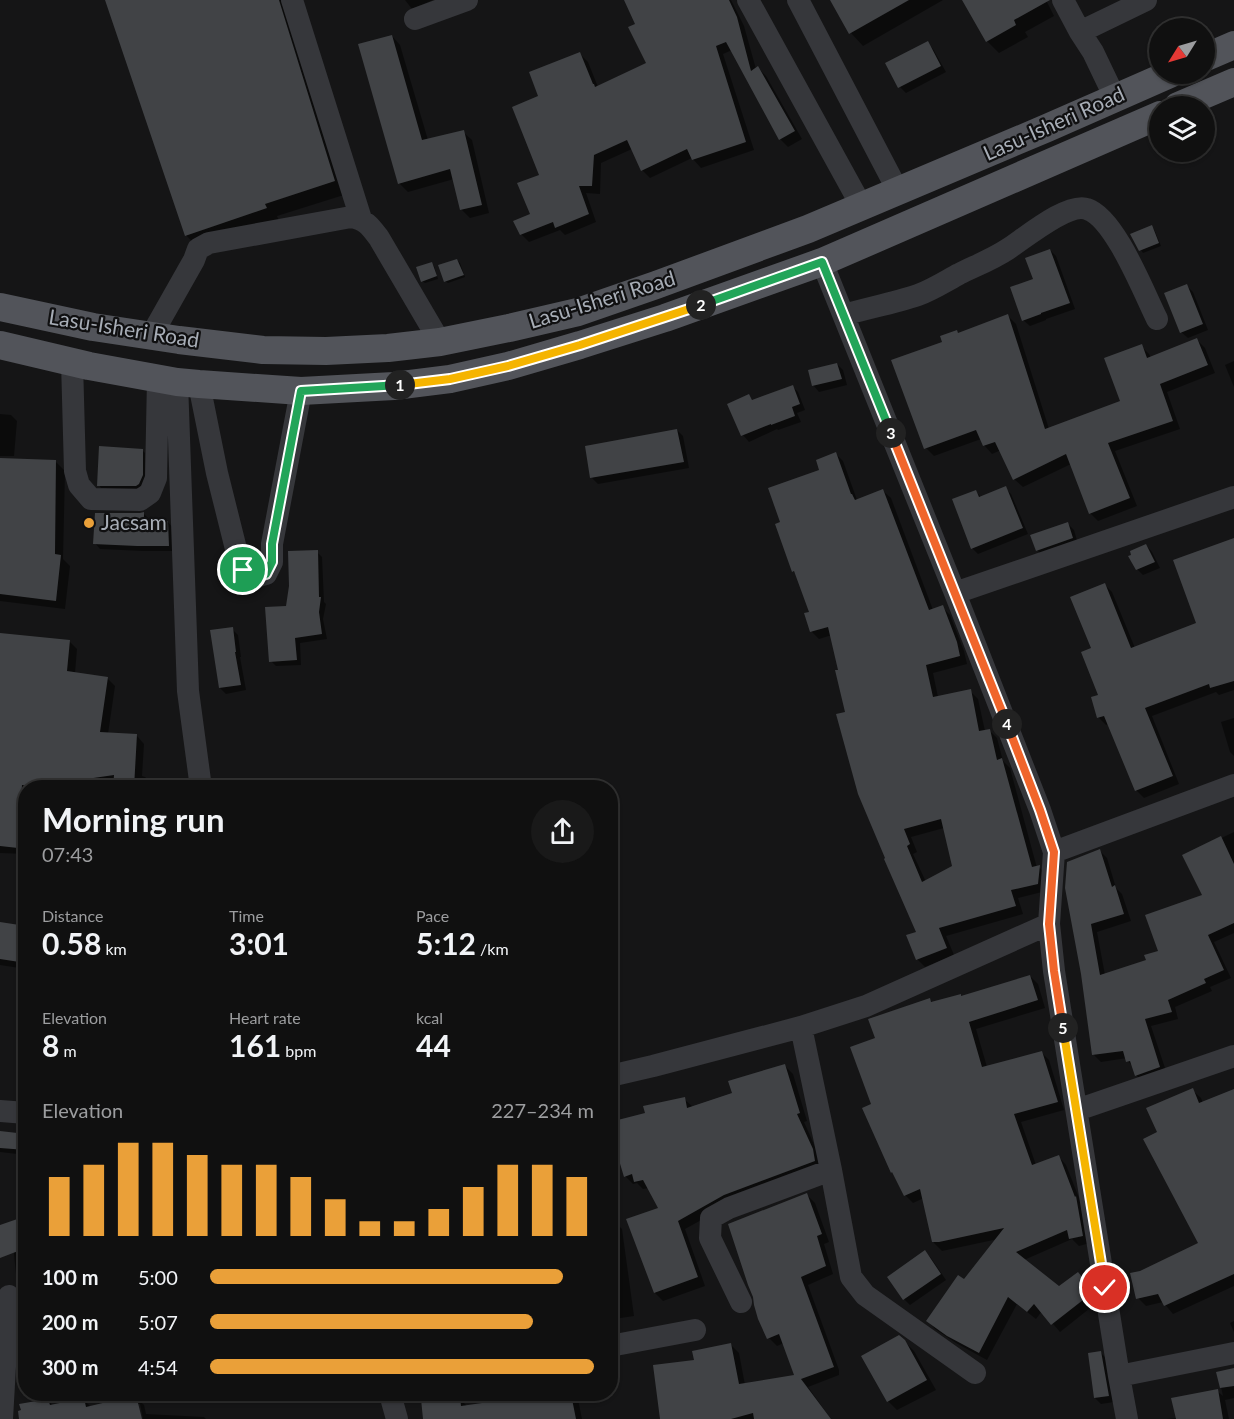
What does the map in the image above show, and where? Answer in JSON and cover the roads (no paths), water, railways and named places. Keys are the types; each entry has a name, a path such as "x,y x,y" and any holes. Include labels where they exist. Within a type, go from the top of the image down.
{"main road":[{"path":"1215,53 1234,45"},
{"path":"1201,96 1234,82"},
{"name":"Lasu-Isheri Road","path":"0,307 93,327 263,350 326,351 388,348 440,342 578,312 808,230 1149,83"},
{"name":"Lasu-Isheri Road","path":"0,345 72,362 178,382 301,391 394,386 450,379 508,366 665,318 822,262 1149,120"}],"street":[{"path":"292,0 361,219"},
{"path":"415,19 467,0"},
{"path":"747,0 862,207"},
{"path":"798,0 898,191"},
{"path":"1063,0 1093,52 1115,98"},
{"path":"1080,32 1141,1"},
{"path":"843,315 920,294 1005,251 1050,221 1077,207 1095,213 1118,241 1157,320"},
{"path":"151,336 194,261 198,249 209,243 351,217 361,219 380,238 440,342"},
{"path":"822,262 955,593 1040,810 1054,852 1049,924 1054,971 1126,1419"},
{"path":"72,362 75,471 79,485 91,500 140,500 150,493 156,478 178,382"},
{"path":"178,382 217,473 240,565 252,578 266,574 272,562 272,544 301,391"},
{"path":"178,382 188,691 200,780"},
{"path":"955,593 1234,497"},
{"path":"1054,852 1234,785"},
{"path":"618,1074 801,1027 866,1006 1049,924"},
{"path":"801,1027 851,1277 865,1295 975,1373"},
{"path":"1077,1110 1234,1056"},
{"path":"0,1111 18,1112"},
{"path":"741,1302 710,1238 711,1218 729,1208 831,1170"},
{"path":"2,1419 15,1382 9,1296"},
{"path":"618,1344 695,1330"},
{"path":"1119,1376 1234,1353"},
{"path":"392,1401 397,1419"}],"place":[{"name":"Jacsam","path":"89,523"}]}
